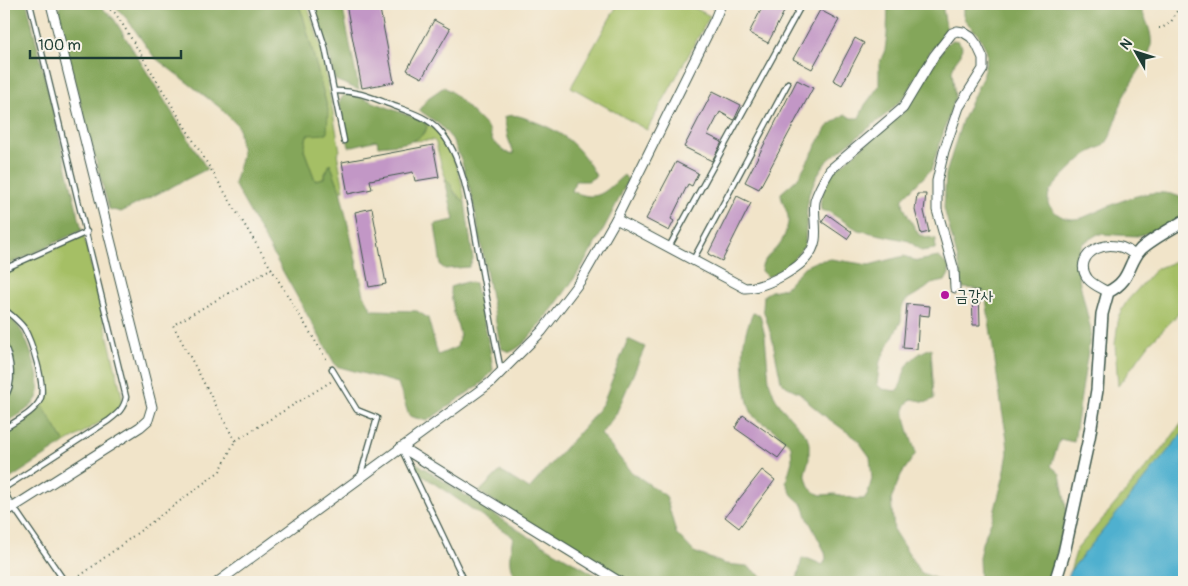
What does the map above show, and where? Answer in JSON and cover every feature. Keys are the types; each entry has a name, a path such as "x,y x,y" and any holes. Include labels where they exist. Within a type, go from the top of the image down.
{"street":[{"path":"4,513 140,427 148,420 152,407 51,4"},
{"path":"218,582 490,383 542,331 581,280 616,219 722,4"},
{"path":"616,219 745,288 752,288 778,278 800,265 812,249 815,240 814,214 816,200 822,182 830,170 903,108 934,56 952,33 957,31 964,32 977,44 983,58 983,69 958,107 937,181 937,210 954,270 955,288"},
{"path":"1055,582 1064,553 1089,438 1097,390 1102,314 1108,292 1116,288 1123,281 1142,249 1184,221"},
{"path":"1108,292 1089,280 1085,273 1084,265 1086,258 1092,250 1100,246 1111,246 1130,250 1136,257"},
{"path":"401,448 620,582"}],"lane":[{"path":"30,4 126,397 125,404 120,411 108,421 4,489 13,507 66,582"},
{"path":"311,4 325,47 344,141"},
{"path":"669,247 802,4"},
{"path":"694,260 788,83"},
{"path":"334,91 346,90 362,94 425,119 439,129 448,142 458,161 468,196 502,372"},
{"path":"4,269 87,232"},
{"path":"4,310 24,328 31,344 42,390 39,402 4,429"},
{"path":"4,344 8,354 10,379 4,398"},
{"path":"332,368 357,410 377,418 359,479"},
{"path":"401,448 465,582"}],"path":[{"path":"102,4 115,14 123,25 332,368"},
{"path":"1158,28 1162,28 1171,22 1181,4"},
{"path":"235,441 173,325 272,268"},
{"path":"72,582 220,471 235,441 337,377"}],"green space":[{"path":"4,4 27,4 82,230 4,267"},
{"path":"62,4 99,5 114,19 207,169 121,212 109,209 59,23 59,8"},
{"path":"113,4 298,4 303,16 328,110 327,134 307,135 304,150 315,180 324,178 330,163 340,190 364,295 372,310 417,311 428,318 438,355 457,347 460,334 450,287 466,282 475,283 493,370 482,383 427,421 409,416 398,383 336,366 234,184 242,155 238,126 218,106 154,57 127,19"},
{"path":"298,4 307,4 321,47 340,151 337,153 344,190 340,190 330,163 323,178 315,180 304,150 307,135 328,110 303,16"},
{"path":"313,4 342,4 359,90 335,80 328,49"},
{"path":"618,4 687,4 710,16 647,130 571,87"},
{"path":"888,4 942,4 947,32 930,52 908,92 898,103 826,162 809,194 805,245 791,262 767,277 761,271 763,263 782,241 788,223 788,215 781,193 798,178 827,127 845,114 851,118 859,118 865,105 879,86 879,64 885,50"},
{"path":"964,4 1138,4 1150,34 1149,54 1124,97 1109,138 1104,145 1088,153 1051,189 1048,204 1063,217 1076,219 1132,197 1146,194 1172,194 1184,199 1184,215 1171,225 1138,236 1098,234 1083,243 1078,252 1079,279 1091,331 1074,442 1060,439 1051,466 1060,474 1067,512 1050,582 980,582 979,558 982,543 993,517 1008,453 986,299 984,292 977,289 963,288 959,264 944,208 946,174 962,121 982,78 987,56 986,49 979,36 964,19"},
{"path":"953,40 958,41 962,46 961,54 955,62 952,71 955,97 931,170 903,198 906,211 919,235 936,239 935,249 921,251 909,241 858,230 829,212 821,210 822,195 833,172 907,109 946,44"},
{"path":"444,87 452,92 489,129 492,140 505,152 514,154 508,138 504,117 518,116 544,125 563,136 578,149 596,176 588,181 575,181 572,191 595,196 606,191 624,175 628,180 599,237 566,291 526,340 510,352 502,349 500,344 472,196 461,159 452,139 440,125 419,110 428,98"},
{"path":"349,94 423,121 427,127 419,137 399,144 378,146 377,140 349,147 339,102 344,95"},
{"path":"423,121 440,135 452,156 461,180 465,202 452,189 445,176 436,143 433,140 412,141 425,133 427,127"},
{"path":"445,179 450,183 455,194 465,202 473,259 469,267 445,269 441,266 435,224 454,220"},
{"path":"84,236 122,400 118,409 112,414 65,443 42,405 45,400 46,389 33,342 26,327 4,306 4,271"},
{"path":"904,256 917,261 939,257 949,267 949,274 945,281 931,284 906,300 902,307 901,321 880,361 877,384 882,389 896,391 901,385 906,368 912,360 931,348 934,399 927,402 912,399 907,404 905,410 906,422 916,453 901,475 891,499 894,531 920,572 944,582 792,582 797,579 802,558 823,565 826,559 825,552 803,505 792,495 786,482 792,461 791,446 769,426 757,419 750,408 744,379 743,358 743,349 749,324 753,313 760,315 765,336 769,381 774,395 781,407 807,436 809,459 805,473 809,487 821,495 835,494 864,499 872,479 870,457 857,439 826,417 800,393 786,386 781,381 772,338 763,309 764,295 771,291 785,288 804,267 817,261 831,259 869,265"},
{"path":"1184,258 1184,308 1149,344 1118,386 1115,344 1119,315 1127,301 1156,269"},
{"path":"4,313 13,320 27,343 37,374 39,392 37,398 30,406 4,424 4,402 9,396 13,379 10,351 4,339"},
{"path":"628,339 645,347 616,414 601,434 630,471 666,496 676,533 694,552 725,564 747,566 761,576 778,582 626,582 479,492 500,471 529,489 603,403"},
{"path":"42,405 65,443 5,482 4,432"},
{"path":"1184,420 1184,431 1177,441 1070,571 1077,549 1168,442"},
{"path":"409,458 526,535 608,582 517,582 510,560 513,537 413,469"}],"water":[{"path":"1184,431 1184,582 1067,582 1070,571"}],"building":[{"path":"346,4 379,4 394,82 362,88"},
{"path":"764,4 788,4 768,43 749,33"},
{"path":"820,10 839,20 812,69 793,59"},
{"path":"434,20 450,29 422,78 407,70"},
{"path":"855,38 864,43 842,85 833,80"},
{"path":"797,80 813,88 759,189 745,182"},
{"path":"713,91 741,105 734,120 720,112 708,135 722,142 712,161 684,147"},
{"path":"433,145 439,177 415,181 413,172 370,180 372,189 348,194 342,162"},
{"path":"676,162 698,173 692,186 688,184 671,219 674,221 669,231 646,219"},
{"path":"917,194 926,194 924,211 929,232 921,234 915,210"},
{"path":"737,196 751,203 722,261 708,254"},
{"path":"372,208 386,284 369,287 355,212"},
{"path":"827,214 852,232 847,239 822,222"},
{"path":"979,290 980,325 973,325 972,291"},
{"path":"907,304 930,306 929,316 919,315 917,349 903,348"},
{"path":"743,415 787,446 778,458 735,428"},
{"path":"762,470 775,480 739,528 725,517"}],"place":[{"name":"금강사","path":"945,295"}]}
